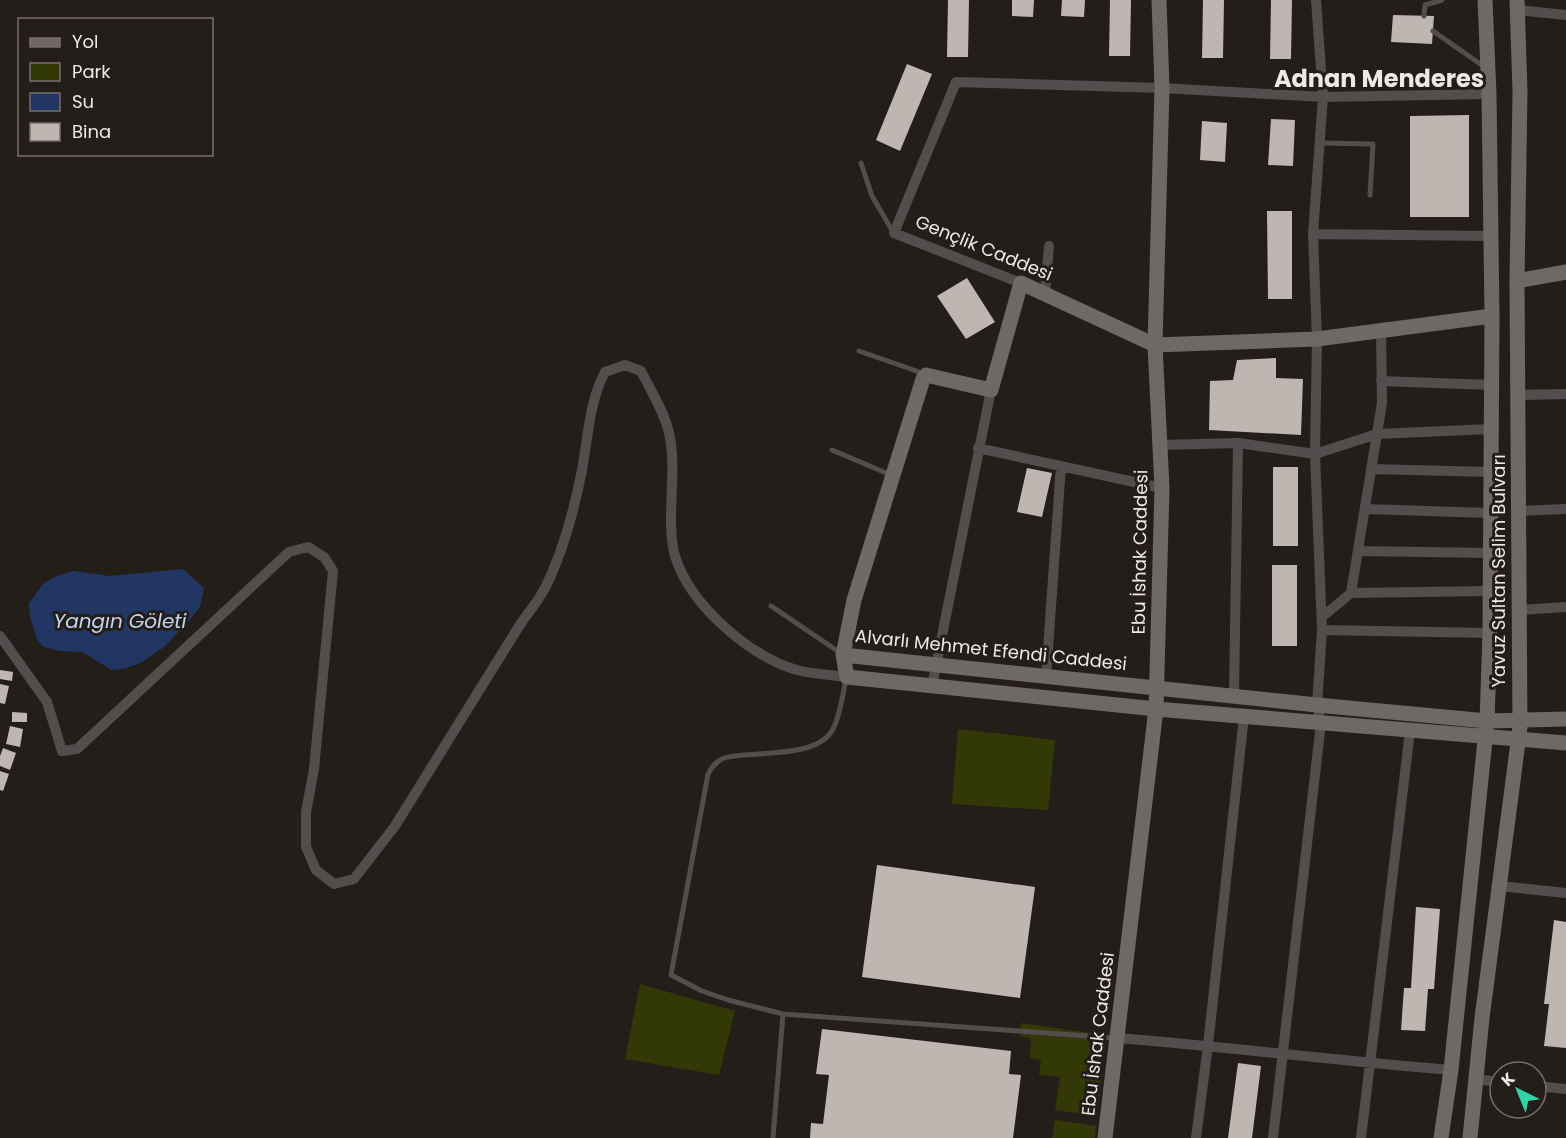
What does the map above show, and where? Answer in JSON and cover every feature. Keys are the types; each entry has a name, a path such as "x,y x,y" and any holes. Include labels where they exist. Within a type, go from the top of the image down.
{"street":[{"name":"Ebu İshak Caddesi","path":"1105,1138 1156,709 1162,488 1155,345 1162,88 1159,0"},
{"path":"1273,1138 1321,723 1317,705 1322,617 1315,453 1317,339 1313,234 1323,97 1316,0"},
{"name":"Yavuz Sultan Selim Bulvarı","path":"1441,1138 1451,1070 1487,721 1490,633 1492,316 1489,94 1485,0"},
{"path":"1518,5 1566,15"},
{"name":"Yavuz Sultan Selim Bulvarı","path":"1470,1138 1520,719 1518,5"},
{"name":"Gençlik Caddesi","path":"1489,94 1323,97 1162,88 956,82 894,233 1045,293 1155,345 1317,339 1492,316"},
{"path":"1313,234 1491,236"},
{"path":"1045,293 1049,246"},
{"path":"1517,281 1566,272"},
{"path":"932,686 934,666 978,448 991,390 1021,283"},
{"path":"1351,593 1382,402 1381,332"},
{"path":"2,642 47,702 62,751 78,749 290,552 308,547 324,557 333,571 314,769 306,812 306,847 316,870 334,884 354,879 395,826 521,622 544,591 562,548 581,473 599,384 605,372 625,364 641,371 669,432 673,477 672,536 675,556 691,589 714,617 761,656 798,670 847,677 1156,709 1566,743"},
{"path":"926,375 991,390"},
{"name":"Alvarlı Mehmet Efendi Caddesi","path":"926,375 854,600 843,655 1487,721 1566,719"},
{"path":"1381,381 1491,385"},
{"path":"1518,395 1566,394"},
{"path":"1160,445 1238,443 1315,453 1377,434 1491,429"},
{"path":"1234,695 1238,443"},
{"path":"978,448 1162,488"},
{"path":"1046,677 1061,466"},
{"path":"1371,469 1490,472"},
{"path":"1365,509 1490,513"},
{"path":"1518,511 1566,509"},
{"path":"1358,551 1490,553"},
{"path":"1322,617 1351,593 1490,591"},
{"path":"1519,610 1566,607"},
{"path":"1322,630 1490,633"},
{"path":"843,655 847,677"},
{"path":"1196,1138 1244,716"},
{"path":"1361,1138 1410,731"},
{"path":"1499,886 1566,893"},
{"path":"1118,1038 1451,1070"},
{"path":"1476,1079 1488,1080"},
{"path":"1548,1087 1566,1089"}],"lane":[{"path":"1424,16 1425,5 1443,0"},
{"path":"1433,31 1488,69"},
{"path":"1320,143 1373,144 1370,195"},
{"path":"861,163 872,196 894,233"},
{"path":"859,351 926,375"},
{"path":"832,450 892,476"},
{"path":"771,606 843,655"},
{"path":"847,677 833,729 824,740 775,753 723,758 713,764 708,774 671,975 702,991 783,1014 1118,1038"},
{"path":"773,1138 783,1014"}],"green space":[{"path":"958,729 1055,740 1048,810 952,804"},
{"path":"640,984 735,1011 719,1075 625,1059"},
{"path":"1021,1023 1106,1035 1097,1116 1055,1110 1060,1077 1039,1075 1041,1060 1030,1058 1031,1038 1019,1036"},
{"path":"1055,1120 1096,1126 1095,1138 1052,1138"}],"water":[{"name":"Yangın Göleti","path":"183,569 204,588 200,607 164,647 142,662 127,668 112,670 82,652 48,648 42,646 37,639 30,617 29,603 43,584 54,577 73,571 110,576"}],"building":[{"path":"948,0 969,0 968,57 947,57"},
{"path":"1012,0 1034,0 1033,17 1012,16"},
{"path":"1062,0 1085,0 1084,17 1061,16"},
{"path":"1110,0 1131,0 1130,56 1109,56"},
{"path":"1203,0 1224,0 1223,58 1202,58"},
{"path":"1271,0 1292,0 1291,59 1270,59"},
{"path":"1393,15 1434,16 1432,44 1391,42"},
{"path":"907,64 932,74 900,151 876,140"},
{"path":"1469,115 1469,217 1410,217 1410,116"},
{"path":"1271,119 1295,120 1293,166 1268,165"},
{"path":"1202,121 1227,123 1225,162 1200,160"},
{"path":"1267,211 1292,211 1292,299 1268,299"},
{"path":"967,278 995,322 966,339 937,296"},
{"path":"1276,358 1276,378 1303,379 1301,435 1209,430 1210,381 1233,380 1237,360"},
{"path":"1273,467 1298,467 1298,546 1273,546"},
{"path":"1027,468 1052,473 1042,517 1017,512"},
{"path":"1272,565 1297,565 1297,646 1272,646"},
{"path":"0,670 13,672 12,681 0,679"},
{"path":"0,684 9,686 5,704 0,703"},
{"path":"12,712 27,713 27,722 12,722"},
{"path":"10,726 23,729 20,747 6,744"},
{"path":"3,748 16,753 10,770 0,766"},
{"path":"0,771 9,774 3,791 0,790"},
{"path":"877,865 1035,887 1020,998 862,977"},
{"path":"1416,907 1440,909 1434,989 1428,989 1425,1031 1401,1030 1404,988 1411,988"},
{"path":"1554,920 1566,922 1566,1048 1544,1046 1549,1004 1544,1004"},
{"path":"822,1029 1011,1051 1009,1074 1021,1075 1013,1138 810,1138 811,1123 823,1124 829,1075 816,1074"},
{"path":"1238,1063 1261,1066 1252,1138 1228,1138"}],"district":[{"name":"Adnan Menderes","path":"1379,79"}]}
